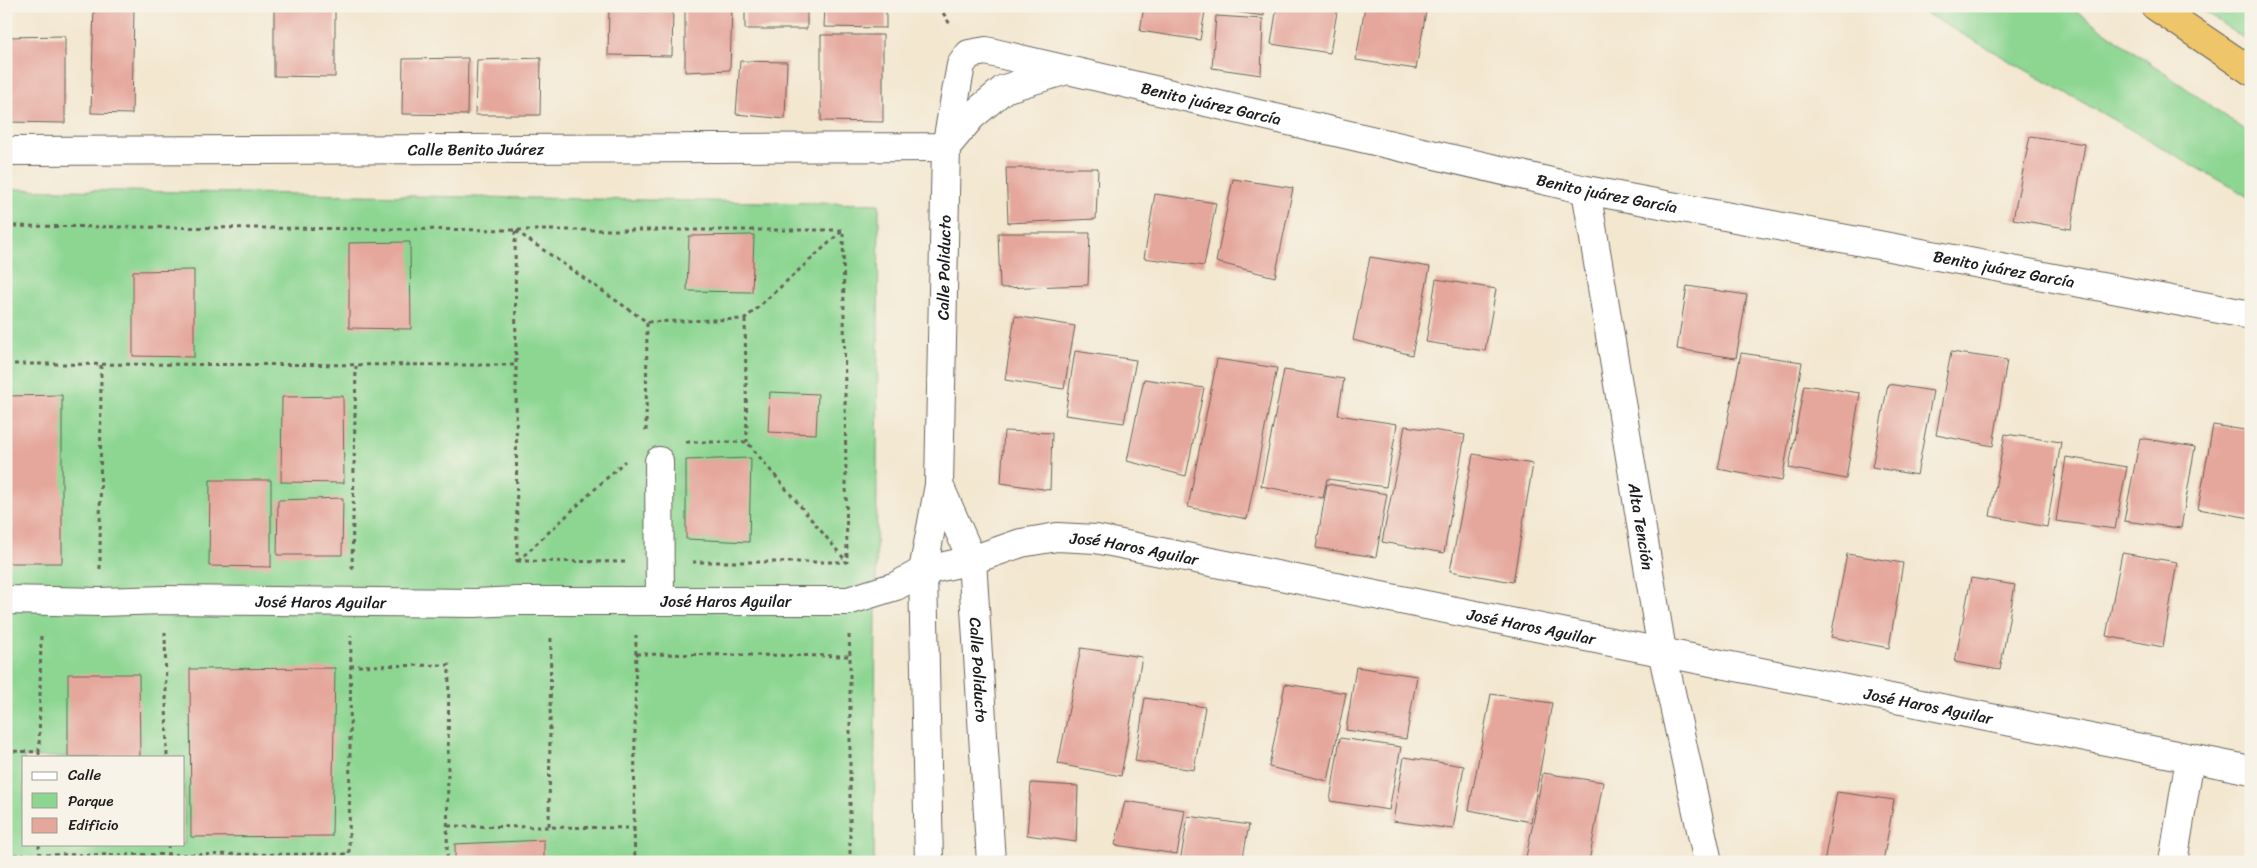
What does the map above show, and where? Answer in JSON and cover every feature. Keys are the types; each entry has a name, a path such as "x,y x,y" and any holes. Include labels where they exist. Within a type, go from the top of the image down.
{"highway":[{"path":"2155,6 2251,71"}],"street":[{"name":"Benito juárez García","path":"969,54 986,51 1586,190 2251,315"},
{"name":"Calle Poliducto","path":"929,862 923,571 939,485 946,147 961,66 969,54"},
{"path":"946,147 972,116 1004,89 1069,70"},
{"name":"Calle Benito Juárez","path":"6,151 946,147"},
{"name":"Alta Tención","path":"1586,190 1662,651 1708,862"},
{"path":"648,601 659,562 659,461"},
{"name":"Calle Poliducto","path":"939,485 972,560 990,862"},
{"name":"José Haros Aguilar","path":"6,600 100,602 165,600 351,602 848,601 896,586 923,571 972,560 1021,543 1057,537 1096,539 2251,770"},
{"path":"2173,862 2190,758"}],"path":[{"path":"6,226 515,230 843,230"},
{"path":"515,230 647,322 745,319 843,230"},
{"path":"515,230 517,601"},
{"path":"843,230 846,562"},
{"path":"745,319 747,442 846,562"},
{"path":"646,433 647,322"},
{"path":"6,364 356,366 516,364"},
{"path":"100,602 101,364"},
{"path":"6,855 350,854 350,666 356,366"},
{"path":"682,442 747,442"},
{"path":"517,561 631,455"},
{"path":"517,561 846,562"},
{"path":"165,600 167,756"},
{"path":"39,756 42,601"},
{"path":"549,826 551,601"},
{"path":"635,862 636,654 648,601"},
{"path":"636,654 850,656 850,862"},
{"path":"350,666 449,665 447,862"},
{"path":"6,751 39,752"},
{"path":"448,826 634,828"},
{"path":"40,846 40,862"},
{"path":"168,846 168,862"}],"green space":[{"path":"1913,6 2069,6 2251,134 2251,198"},
{"path":"2196,6 2251,6 2251,43"},
{"path":"6,189 879,204 874,862 6,862"}],"building":[{"path":"94,6 134,6 132,114 91,113"},
{"path":"274,6 335,6 335,77 274,76"},
{"path":"609,6 673,6 672,56 608,55"},
{"path":"685,6 732,6 730,70 685,72"},
{"path":"745,6 807,6 807,29 745,29"},
{"path":"825,6 886,6 886,28 824,27"},
{"path":"1144,6 1206,6 1200,40 1140,31"},
{"path":"1215,6 1264,6 1264,16 1215,9"},
{"path":"1277,6 1338,6 1330,53 1271,44"},
{"path":"1365,6 1427,6 1416,69 1356,60"},
{"path":"1216,16 1263,19 1261,75 1212,68"},
{"path":"821,35 883,35 883,122 821,121"},
{"path":"65,36 65,123 6,122 6,37"},
{"path":"468,58 467,115 402,114 403,59"},
{"path":"541,58 540,115 475,115 477,60"},
{"path":"740,61 787,62 785,119 736,114"},
{"path":"2030,136 2085,144 2071,229 2013,219"},
{"path":"1006,168 1098,168 1096,219 1008,223"},
{"path":"1233,179 1293,188 1275,277 1216,262"},
{"path":"1155,194 1216,203 1204,266 1144,258"},
{"path":"998,233 1090,233 1088,285 1000,288"},
{"path":"754,235 752,292 687,291 689,236"},
{"path":"410,242 411,329 349,328 349,243"},
{"path":"1370,257 1430,267 1412,355 1353,340"},
{"path":"194,270 194,357 133,356 133,271"},
{"path":"1436,279 1496,289 1485,351 1426,342"},
{"path":"1687,286 1747,295 1736,358 1677,349"},
{"path":"1015,316 1075,326 1064,389 1005,380"},
{"path":"1075,351 1136,360 1124,423 1065,415"},
{"path":"1951,352 2007,360 1993,446 1936,435"},
{"path":"1741,353 1802,362 1782,481 1718,469"},
{"path":"1217,359 1277,368 1247,519 1188,507"},
{"path":"1284,370 1344,379 1338,415 1397,424 1386,487 1327,479 1323,498 1261,486"},
{"path":"1144,379 1204,388 1186,476 1127,461"},
{"path":"1888,384 1933,391 1917,475 1872,467"},
{"path":"1804,385 1860,393 1846,479 1789,468"},
{"path":"770,392 818,394 816,434 768,432"},
{"path":"62,395 62,563 6,563 6,396"},
{"path":"343,396 344,483 281,482 282,397"},
{"path":"2213,425 2251,431 2251,518 2198,509"},
{"path":"1405,426 1465,435 1444,553 1382,542"},
{"path":"1004,431 1052,433 1050,490 1001,483"},
{"path":"2005,434 2061,442 2047,527 1990,516"},
{"path":"2140,438 2195,447 2181,528 2124,521"},
{"path":"1473,454 1533,464 1513,582 1450,571"},
{"path":"2066,457 2127,467 2115,529 2056,521"},
{"path":"751,458 749,542 686,539 686,460"},
{"path":"210,480 271,480 271,567 209,566"},
{"path":"1327,484 1387,494 1376,557 1316,548"},
{"path":"343,498 342,555 277,555 278,500"},
{"path":"2122,553 2177,562 2163,647 2106,636"},
{"path":"1847,554 1903,563 1889,648 1831,637"},
{"path":"1971,578 2015,585 2000,670 1955,662"},
{"path":"1081,648 1142,657 1121,776 1058,764"},
{"path":"1356,667 1417,676 1406,739 1346,730"},
{"path":"335,668 332,836 191,837 190,669"},
{"path":"68,674 139,674 140,756 68,756"},
{"path":"1285,684 1346,693 1328,781 1269,767"},
{"path":"1491,694 1552,703 1531,822 1469,810"},
{"path":"1145,698 1205,707 1194,770 1135,761"},
{"path":"1340,738 1401,747 1389,810 1330,801"},
{"path":"1404,757 1464,766 1453,829 1393,821"},
{"path":"1543,773 1603,782 1589,862 1525,862"},
{"path":"1031,783 1078,786 1076,842 1027,835"},
{"path":"1837,792 1894,800 1883,862 1824,862"},
{"path":"1125,801 1185,810 1177,854 1115,845"},
{"path":"1188,816 1249,825 1242,862 1180,862"},
{"path":"544,840 544,862 455,862 455,844"}]}
